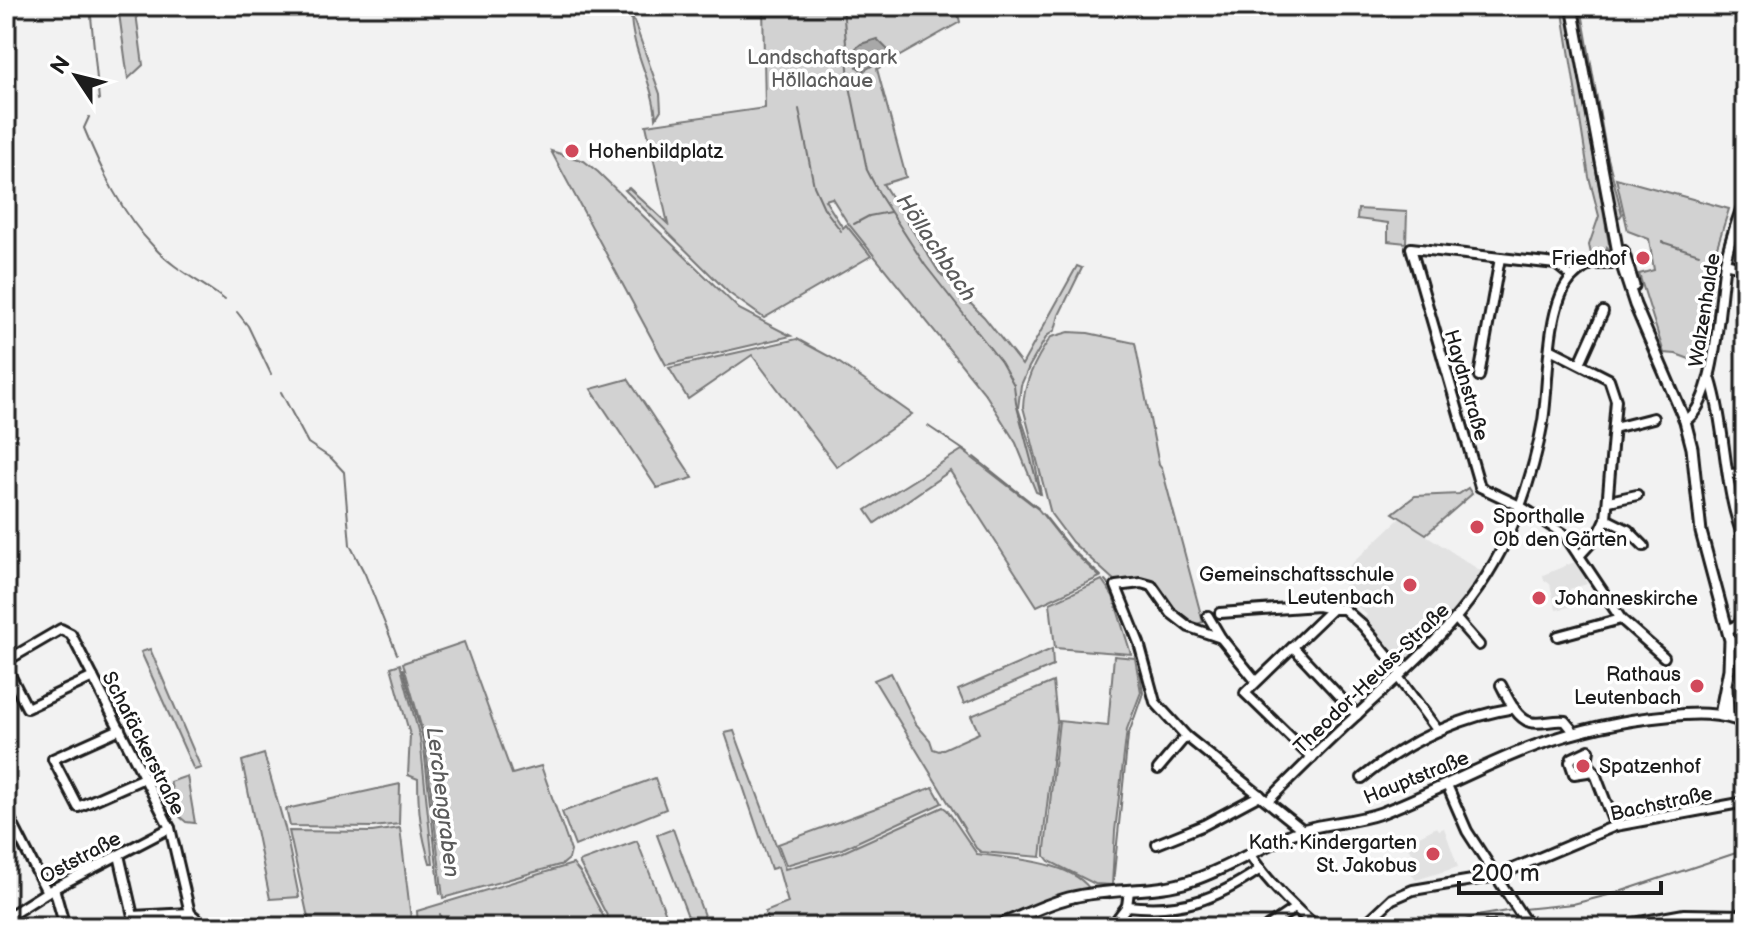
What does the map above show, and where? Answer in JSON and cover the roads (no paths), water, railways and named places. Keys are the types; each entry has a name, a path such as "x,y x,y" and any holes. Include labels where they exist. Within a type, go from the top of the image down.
{"street":[{"path":"1572,6 1622,257 1685,421 1692,448 1701,532 1728,630 1730,649 1724,716 1745,723"},
{"name":"Walzenhalde","path":"1685,421 1695,413 1710,377 1725,263 1745,198"},
{"name":"Haydnstraße","path":"1500,258 1411,248 1480,487 1520,506 1559,530 1621,619 1664,657"},
{"path":"1479,376 1500,258 1556,264 1572,277 1593,264 1622,257"},
{"path":"1725,263 1745,268"},
{"name":"Theodor-Heuss-Straße","path":"1268,801 1457,620 1498,559 1520,506 1543,421 1550,349 1560,297 1572,277"},
{"path":"1580,363 1603,312"},
{"path":"1550,349 1609,379 1616,400 1606,519 1599,534 1579,556"},
{"path":"1710,377 1737,521 1745,542"},
{"path":"1614,428 1653,418"},
{"path":"1729,474 1745,473"},
{"path":"1609,501 1637,495"},
{"path":"1606,519 1628,530 1644,546"},
{"path":"1221,638 1189,627 1171,613 1152,586 1141,583 1116,586 1139,643 1152,695 1161,709 1186,736 1303,830"},
{"path":"1728,630 1740,623 1745,598"},
{"path":"1220,613 1318,606 1336,608 1363,626 1438,731"},
{"path":"1312,758 1245,693 1336,608"},
{"path":"1208,616 1221,638 1256,681"},
{"path":"1558,636 1621,619"},
{"path":"1457,620 1479,645"},
{"name":"Schafäckerstraße","path":"6,664 59,630 65,629 71,634 170,828 190,913 199,927"},
{"path":"1293,647 1357,715"},
{"path":"6,664 27,708 93,677"},
{"path":"1501,685 1514,708 1531,723 1565,721 1570,723 1575,733"},
{"path":"1362,778 1397,750 1438,731 1491,712 1514,708"},
{"name":"Hauptstraße","path":"994,927 1070,897 1156,890 1182,884 1303,830 1366,818 1537,745 1575,733 1650,717 1724,716"},
{"path":"120,729 53,759 78,807 144,778"},
{"path":"1158,769 1186,736"},
{"path":"1594,771 1615,826"},
{"path":"1447,785 1467,831 1529,927 1485,927"},
{"path":"1157,844 1204,825 1260,795"},
{"name":"Bachstraße","path":"1362,927 1382,907 1401,895 1496,876 1615,826 1745,802"},
{"path":"6,811 50,890 65,927"},
{"name":"Oststraße","path":"6,918 50,890 170,828"},
{"path":"119,855 133,916 190,913"},
{"path":"1250,855 1259,870 1317,927"},
{"path":"1127,906 1148,908 1206,901 1259,870"},
{"path":"1111,927 1127,906 1129,891"},
{"path":"1267,927 1295,908"},
{"path":"1612,927 1684,914 1745,915"}],"waterway":[{"name":"Lerchengraben","path":"90,6 99,100"},
{"name":"Höllachbach","path":"843,6 849,81 867,170 925,265 1001,362 1014,385 1040,494"},
{"path":"799,109 814,186 824,208 841,231"},
{"name":"Lerchengraben","path":"89,117 84,128 105,175 132,220 170,262 225,300"},
{"path":"854,224 869,216 890,212"},
{"path":"1662,242 1699,254"},
{"name":"Lerchengraben","path":"237,312 248,326 271,374"},
{"name":"Lerchengraben","path":"281,392 308,443 332,459 344,472 350,545 397,654"},
{"path":"928,426 968,453"},
{"path":"974,457 1038,508"},
{"name":"Höllachbach","path":"1044,515 1070,548 1101,576"},
{"name":"Höllachbach","path":"1105,580 1135,649"},
{"name":"Höllachbach","path":"1113,883 1128,736 1143,693 1138,661"},
{"name":"Lerchengraben","path":"403,669 423,739 440,894"},
{"path":"1523,909 1573,904 1616,893 1745,850"},
{"path":"1445,927 1477,916 1513,910"},
{"name":"Lerchengraben","path":"440,914 442,927"},
{"name":"Höllachbach","path":"1046,927 1051,917"}],"place":[{"name":"Hohenbildplatz","path":"572,151"},
{"name":"Friedhof","path":"1643,258"},
{"name":"Sporthalle Ob den Gärten","path":"1477,527"},
{"name":"Gemeinschaftsschule Leutenbach","path":"1410,585"},
{"name":"Johanneskirche","path":"1539,598"},
{"name":"Rathaus Leutenbach","path":"1697,686"},
{"name":"Spatzenhof","path":"1583,766"},
{"name":"Kath. Kindergarten St. Jakobus","path":"1433,854"}],"park label":[{"name":"Landschaftspark Höllachaue","path":"822,68"}]}
